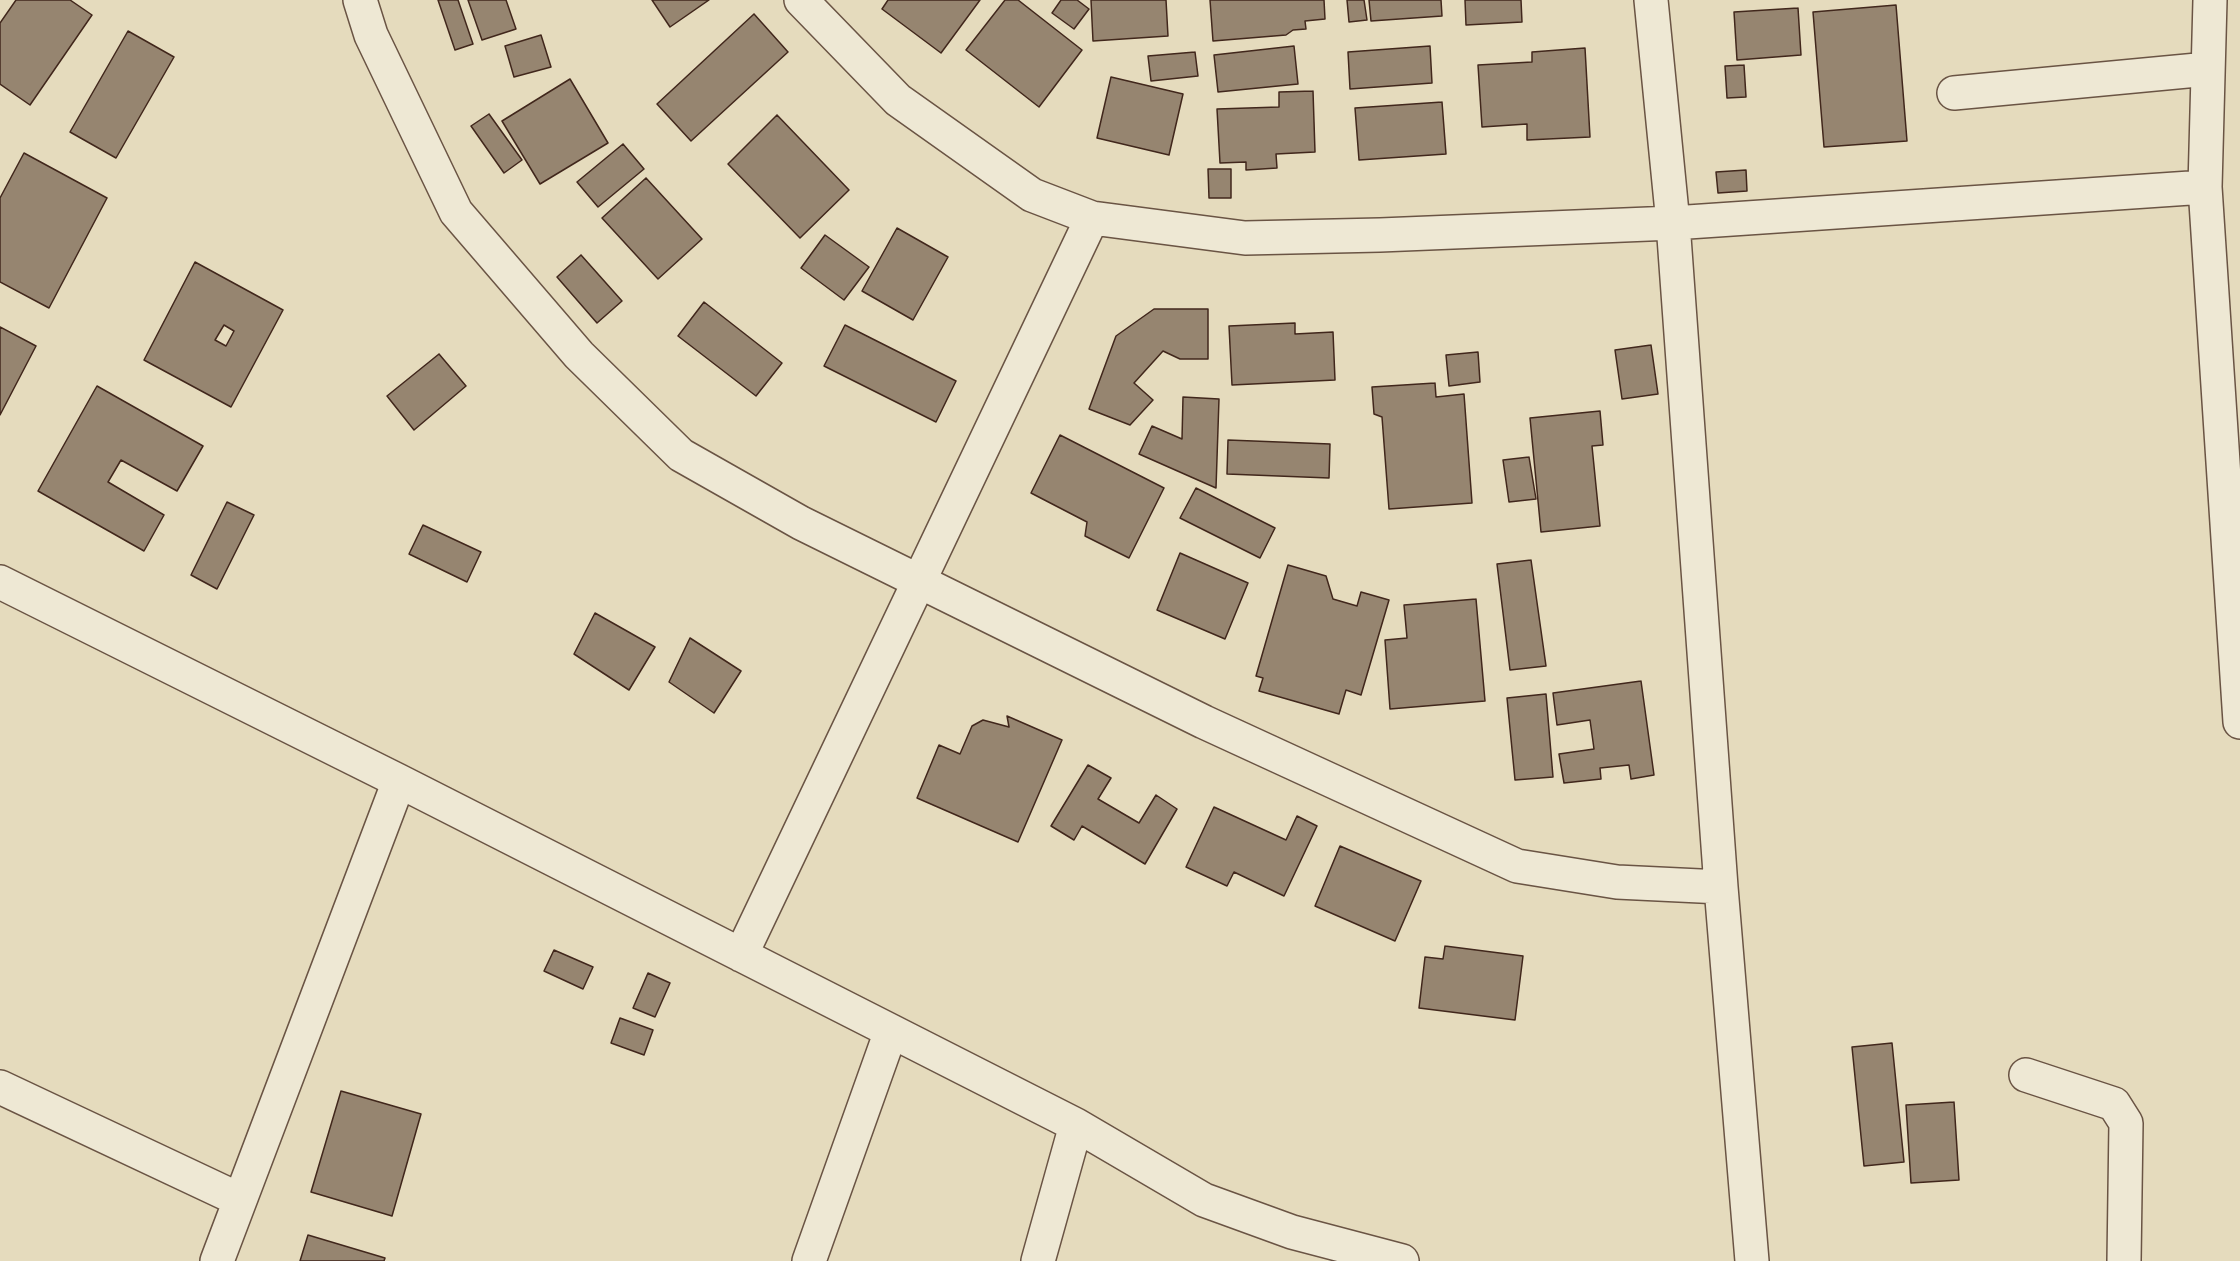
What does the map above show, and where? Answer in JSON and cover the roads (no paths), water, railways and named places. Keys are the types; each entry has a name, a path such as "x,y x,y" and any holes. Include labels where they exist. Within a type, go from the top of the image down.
{"street":[{"path":"360,0 371,34 456,212 579,355 681,455 801,523 1204,722 1517,866 1617,882 1721,887"},
{"path":"801,0 898,100 1032,195 1092,218 1245,238 1380,235 1673,223 2205,187"},
{"path":"1652,0 1673,223 1721,887 1752,1261"},
{"path":"2210,0 2205,187 2238,649 2240,722"},
{"path":"1954,93 2208,69"},
{"path":"741,955 1092,218"},
{"path":"0,582 399,781 1076,1125 1204,1200 1292,1232 1375,1256 1402,1261"},
{"path":"217,1261 238,1199 399,781"},
{"path":"809,1261 891,1031"},
{"path":"2026,1075 2114,1104 2126,1124 2124,1261"},
{"path":"0,1087 238,1199"},
{"path":"1038,1261 1076,1125"}]}
